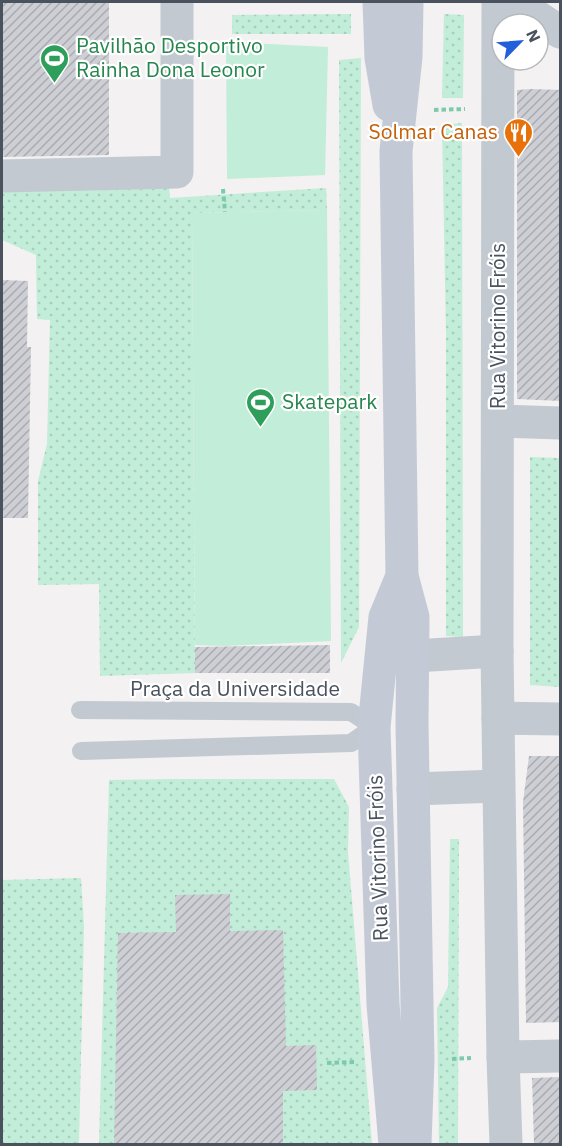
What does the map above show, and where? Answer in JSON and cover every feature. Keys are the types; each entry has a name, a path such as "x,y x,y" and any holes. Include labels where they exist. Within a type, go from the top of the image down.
{"main road":[{"name":"Rua Vitorino Fróis","path":"379,2 381,58 396,151"},
{"name":"Rua Vitorino Fróis","path":"407,2 406,57 396,151 402,576 413,617 414,656 412,724 418,1060 415,1144"},
{"name":"Rua Vitorino Fróis","path":"395,1144 383,1004 374,728 385,617 402,576"},
{"path":"374,728 412,724"}],"street":[{"path":"2,176 177,172 177,2"},
{"name":"Rua Vitorino Fróis","path":"498,2 498,786 492,1057 506,1144"},
{"path":"515,2 561,32"},
{"path":"498,421 561,423"},
{"path":"414,656 497,651"},
{"path":"498,718 561,719"},
{"name":"Rua Vitorino Fróis","path":"413,789 498,786"},
{"path":"492,1057 561,1056"}],"lane":[{"name":"Praça da Universidade","path":"80,710 351,712 374,728"},
{"path":"81,751 351,743 374,728"}],"path":[{"path":"432,110 469,109"},
{"path":"224,189 225,212"},
{"path":"450,1059 492,1057"},
{"path":"327,1063 358,1062"}],"green space":[{"path":"351,14 351,34 232,34 232,15"},
{"path":"444,14 464,15 463,98 442,98"},
{"path":"226,42 328,47 325,175 227,179"},
{"path":"361,58 359,627 341,663 339,60"},
{"path":"462,123 463,637 446,636 446,333 442,125"},
{"path":"169,186 170,198 326,188 327,210 192,213 195,673 100,676 99,584 38,585 38,481 47,444 50,320 37,319 36,255 2,240 2,189"},
{"name":"Skatepark","path":"327,210 331,641 226,646 195,645 192,213"},
{"path":"530,457 560,458 560,687 530,685"},
{"path":"334,779 349,807 348,852 372,1144 99,1144 109,780"},
{"path":"450,839 459,839 458,1144 439,1144 437,1008 448,987"},
{"path":"81,878 84,926 79,1144 2,1144 2,880"}],"building":[{"name":"Pavilhão Desportivo Rainha Dona Leonor","path":"2,2 109,2 109,155 2,157"},
{"path":"517,90 561,90 561,401 517,399"},
{"path":"2,280 28,281 27,347 31,347 28,518 2,518"},
{"path":"330,645 330,673 195,673 195,647"},
{"path":"529,756 561,756 561,1022 526,1023 523,802"},
{"path":"230,894 230,931 283,930 286,1046 316,1045 317,1090 283,1091 283,1144 114,1144 118,933 176,932 175,895"},
{"path":"561,1077 561,1144 534,1144 532,1078"}],"place":[{"name":"Pavilhão Desportivo Rainha Dona Leonor","path":"55,84"},
{"name":"Solmar Canas","path":"519,158"},
{"name":"Skatepark","path":"261,428"}]}
